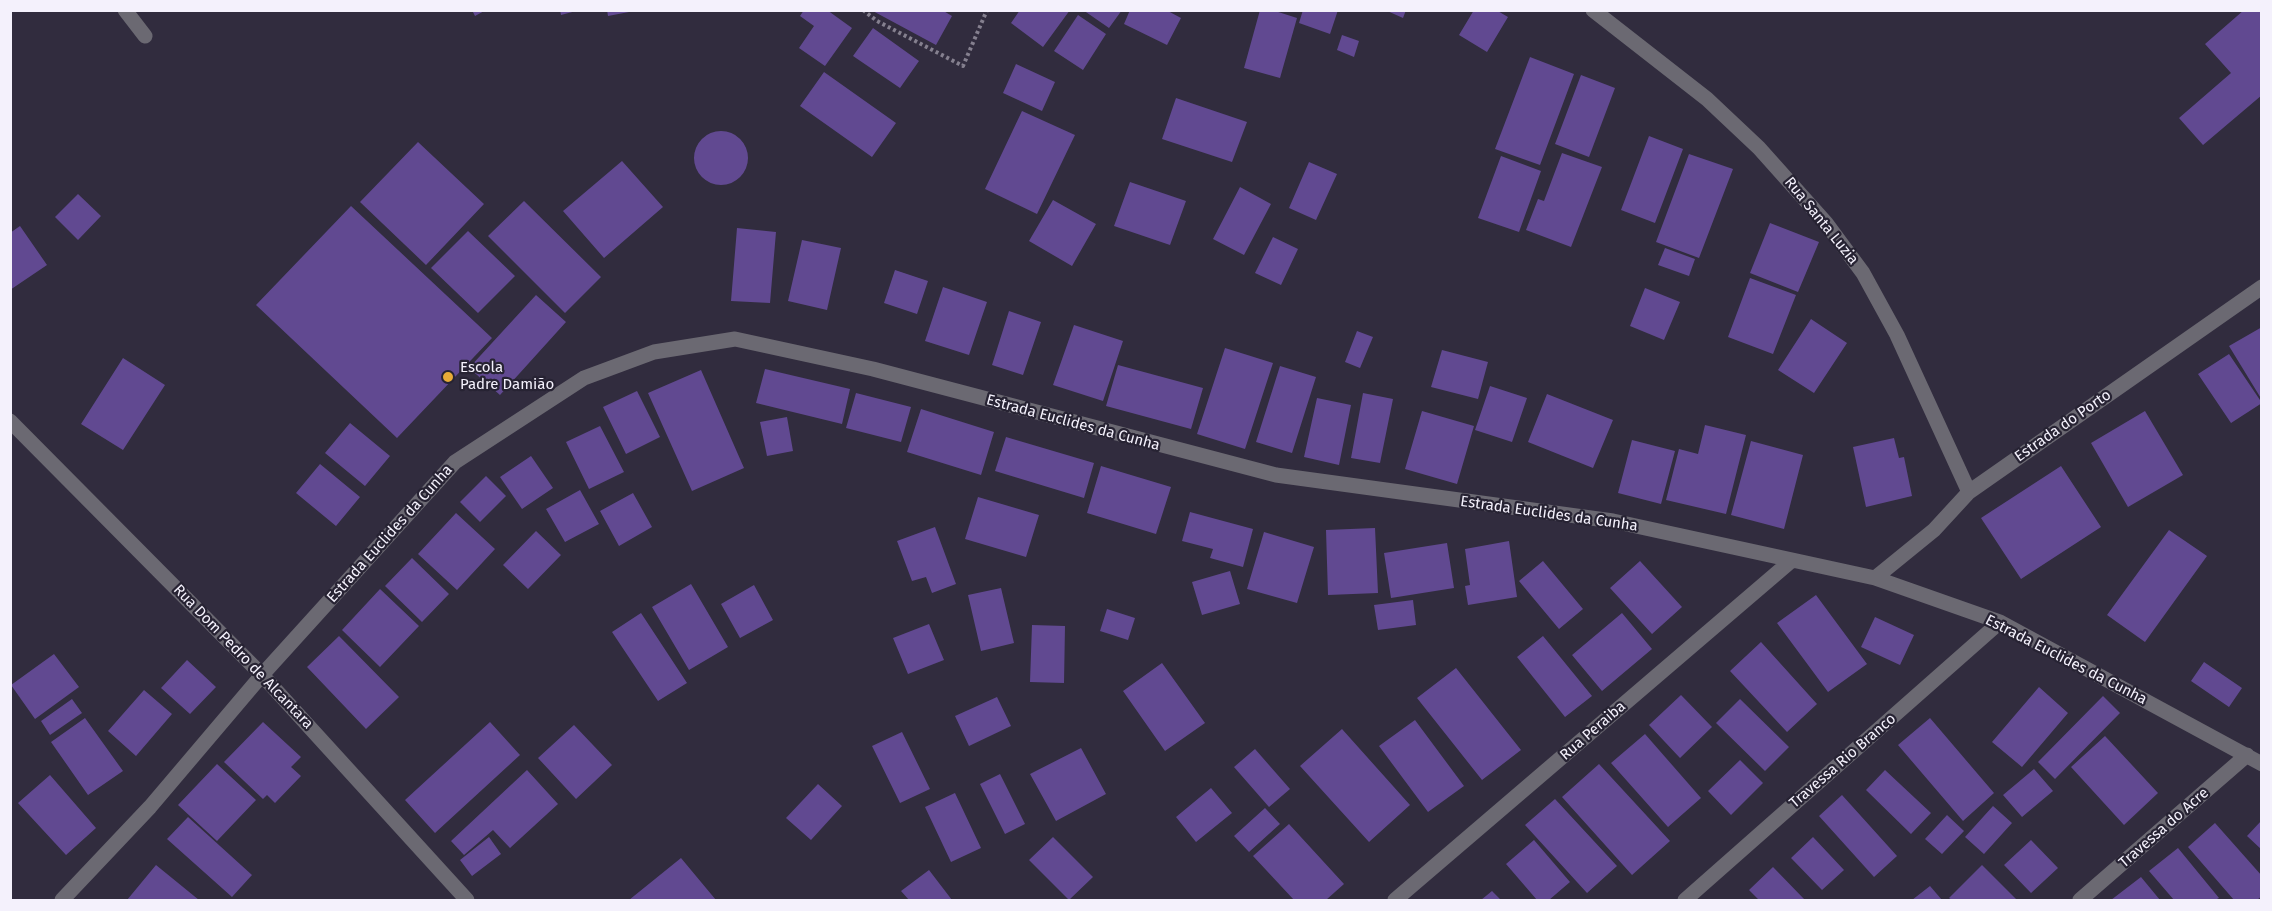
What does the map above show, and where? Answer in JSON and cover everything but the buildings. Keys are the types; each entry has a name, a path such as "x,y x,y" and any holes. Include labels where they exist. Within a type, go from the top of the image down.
{"street":[{"path":"125,10 145,36"},
{"name":"Rua Santa Luzia","path":"1593,10 1707,99 1759,148 1826,223 1863,273 1898,335 1968,492"},
{"name":"Estrada do Porto","path":"1875,578 1934,530 1968,492 2262,287"},
{"name":"Estrada Euclides da Cunha","path":"62,900 150,807 262,675 455,462 584,378 654,352 735,339 873,369 1276,476 1613,521 1875,578 2000,622 2262,764"},
{"name":"Rua Dom Pedro de Alcantara","path":"10,421 262,675 467,900"},
{"name":"Rua Peraiba","path":"1395,900 1791,561"},
{"name":"Travessa Rio Branco","path":"1685,900 2000,622"},
{"name":"Travessa do Acre","path":"2080,900 2247,755"}],"path":[{"path":"862,10 877,21 963,66 987,10"}],"place":[{"name":"Escola Padre Damião","path":"448,377"}]}
